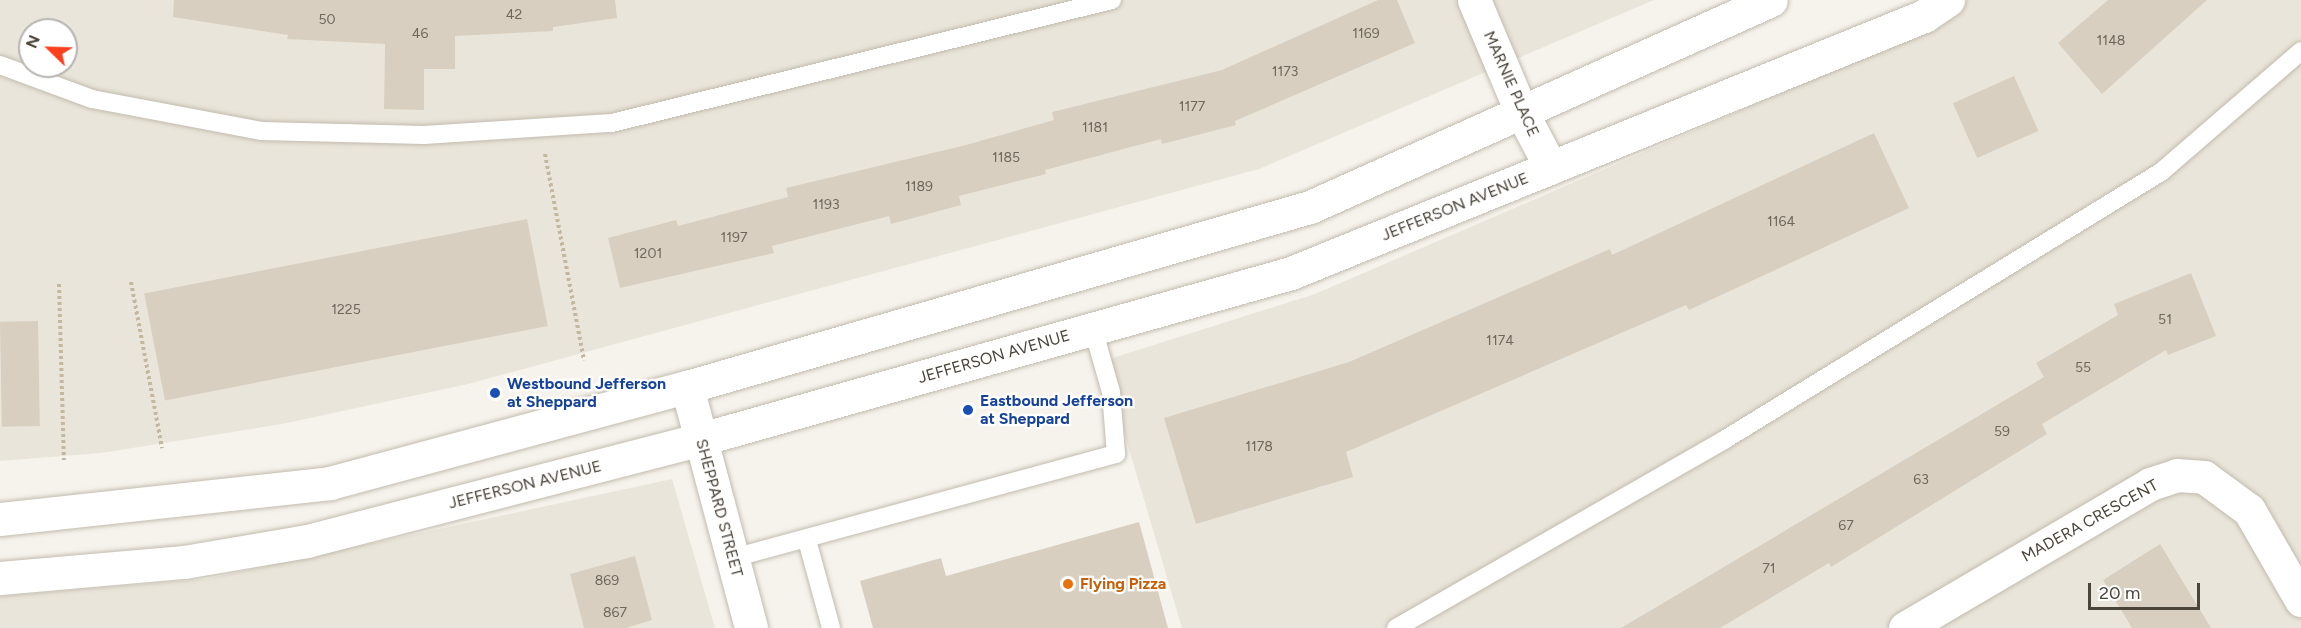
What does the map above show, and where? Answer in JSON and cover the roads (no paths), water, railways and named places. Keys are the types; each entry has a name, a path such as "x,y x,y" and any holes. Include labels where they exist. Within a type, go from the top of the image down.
{"street":[{"name":"MARNIE PLACE","path":"1474,0 1521,111 1551,168"},
{"path":"0,519 330,483 687,387 1310,207 1771,0"},
{"name":"JEFFERSON AVENUE","path":"0,578 184,562 307,541 700,440 1291,273 1924,16 1948,0"},
{"name":"SHEPPARD STREET","path":"687,387 751,628"},
{"name":"MADERA CRESCENT","path":"1905,628 2150,484 2177,475 2204,477 2249,510 2301,600"}],"lane":[{"path":"0,66 92,99 261,131 424,135 612,123 1112,0"},
{"path":"1396,628 1724,440 2162,172 2301,51"},
{"path":"732,558 807,540 1116,454 1111,392 1093,329"},
{"path":"807,540 831,628"}],"place":[{"name":"Westbound Jefferson at Sheppard","path":"495,393"},
{"name":"Eastbound Jefferson at Sheppard","path":"968,410"},
{"name":"Flying Pizza","path":"1068,584"}]}
